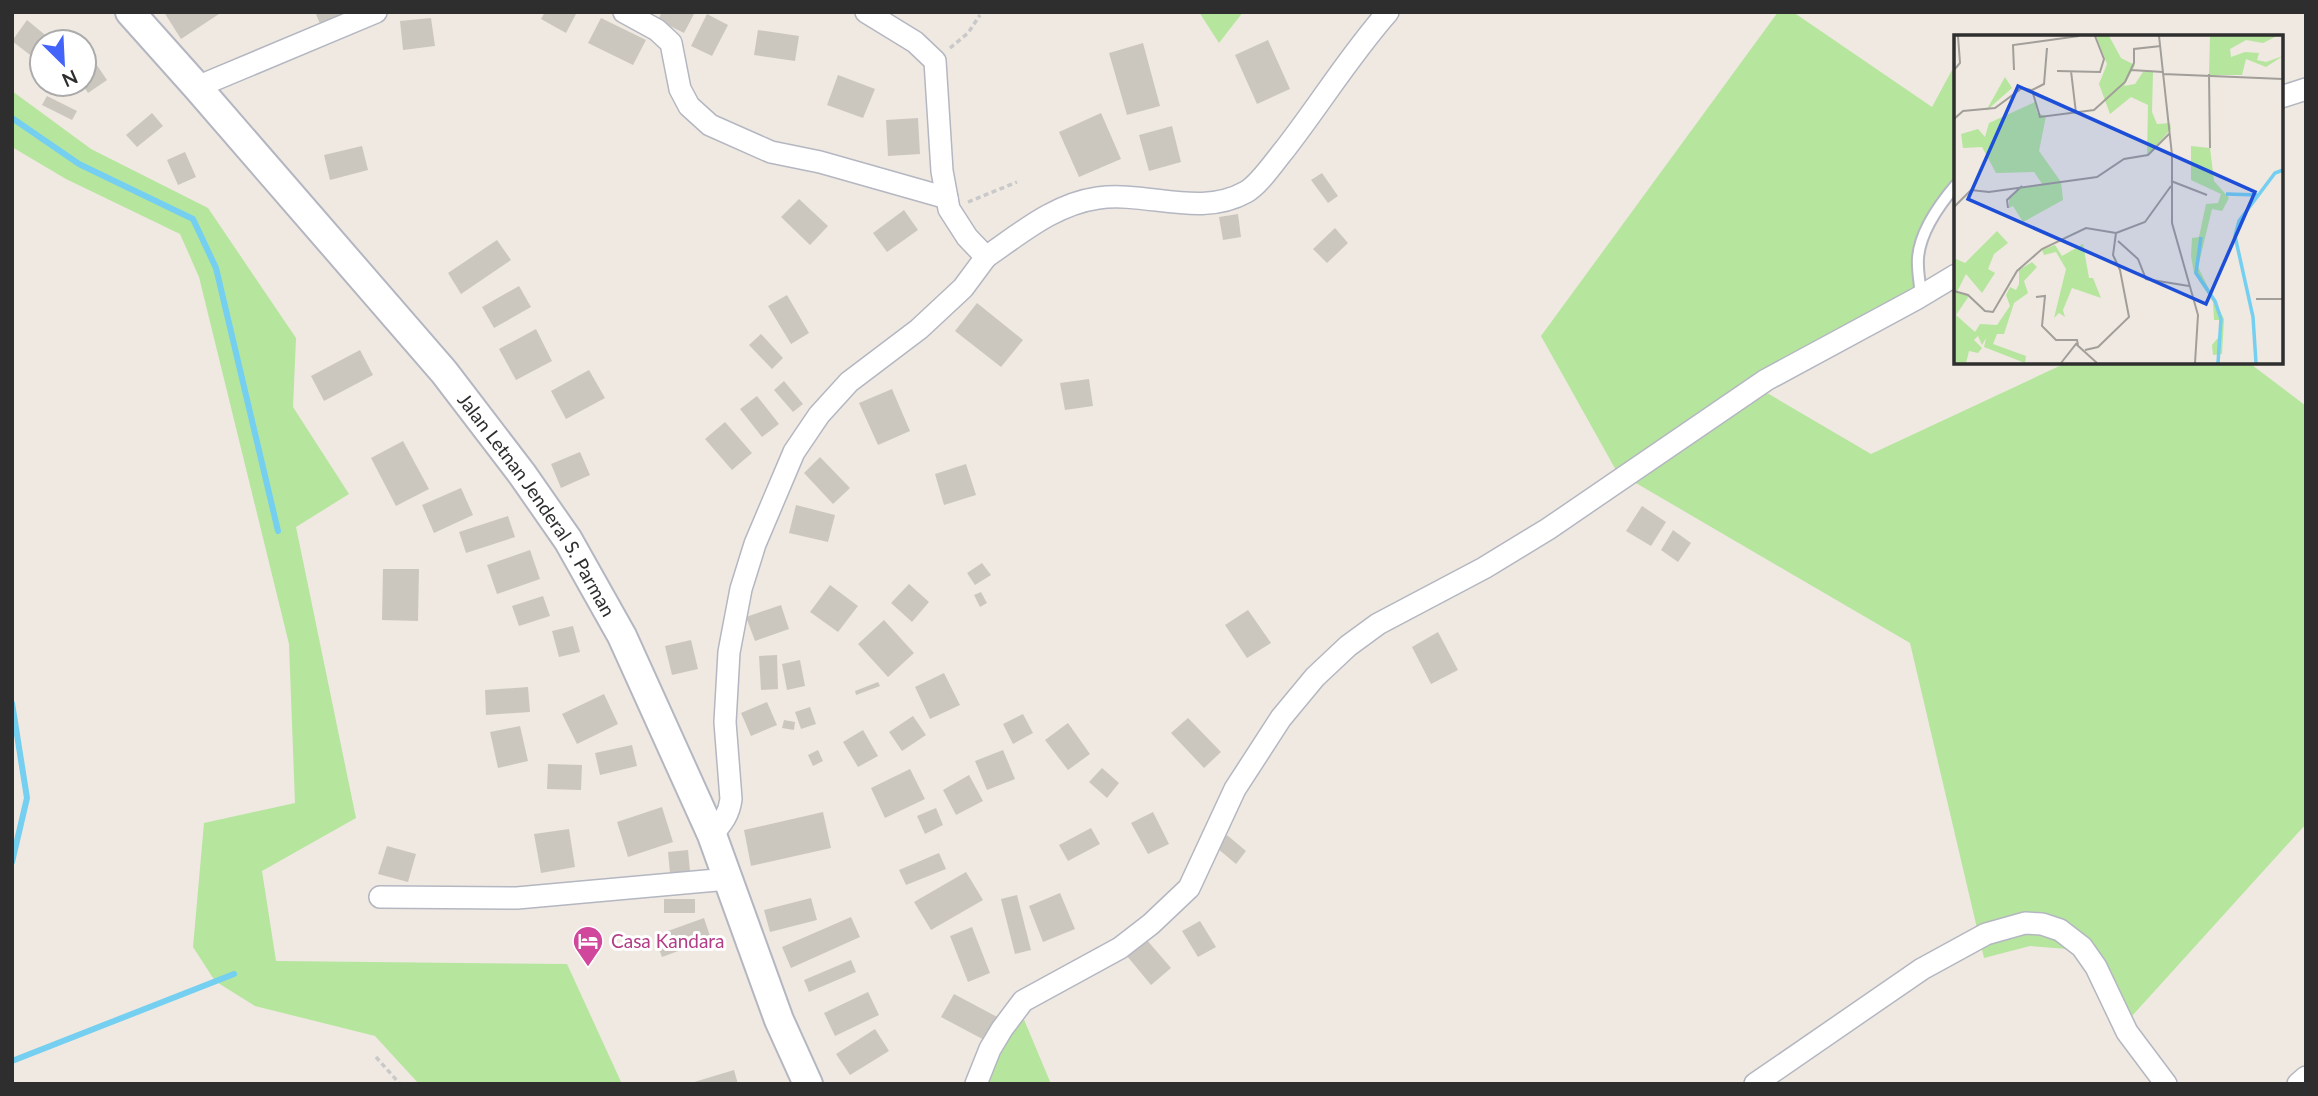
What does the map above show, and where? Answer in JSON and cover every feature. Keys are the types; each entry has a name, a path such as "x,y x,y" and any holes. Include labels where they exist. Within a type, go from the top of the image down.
{"street":[{"name":"Jalan Letnan Jenderal S. Parman","path":"130,12 444,372 561,529 622,636 712,835 779,1020 808,1084"},
{"path":"197,87 376,12"},
{"path":"624,12 657,30 671,43 680,89 689,106 710,125 771,152 820,162 948,203"},
{"path":"866,12 915,42 935,61 942,172 948,203 967,237 986,257"},
{"path":"712,835 724,821 731,799 726,710 729,652 741,589 755,544 794,452 819,415 849,382 919,330 963,288 986,257 1063,207 1097,198 1130,197 1195,205 1230,200 1248,191 1297,134 1388,12"},
{"path":"2283,96 2306,89"},
{"path":"976,1084 990,1049 1023,1001 1120,948 1151,924 1189,888 1235,789 1281,718 1315,677 1348,646 1378,624 1484,568 1548,529 1766,380 1954,276"},
{"path":"380,897 517,898 728,879"},
{"path":"1755,1084 1922,969 1986,934 2025,923 2042,924 2060,930 2082,947 2096,967 2127,1032 2166,1084"},
{"path":"2298,1084 2306,1077"}],"lane":[{"path":"1921,296 1918,256 1933,217 1954,188"}],"path":[{"path":"935,61 968,33 980,15"},
{"path":"948,203 1017,182"},
{"path":"376,1058 400,1084"}],"green space":[{"path":"1199,12 1243,12 1219,43"},
{"path":"1778,12 1793,12 1932,107 1952,70 1954,183 1935,205 1912,253 1920,294 1750,383 1871,454 2064,364 2251,364 2306,406 2306,824 2122,1027 2092,963 2068,949 2030,946 1984,958 1910,643 1617,472 1541,336"},
{"path":"12,91 91,149 208,208 296,338 293,407 349,494 296,527 356,818 262,871 276,961 567,964 622,1084 419,1084 375,1036 255,1006 215,981 193,947 204,823 295,803 289,644 199,277 180,234 66,179 12,147"},
{"path":"1015,998 1051,1084 988,1084"}],"building":[{"path":"164,12 222,12 181,39"},
{"path":"315,12 354,12 321,26"},
{"path":"545,12 577,12 566,33 541,19"},
{"path":"662,12 695,12 684,33 658,20"},
{"path":"707,14 728,25 712,56 691,46"},
{"path":"431,18 435,46 403,50 400,21"},
{"path":"601,18 646,40 633,65 588,43"},
{"path":"27,20 37,28 28,28 28,53 12,41"},
{"path":"758,30 799,36 795,61 754,55"},
{"path":"1268,40 1290,89 1257,104 1235,55"},
{"path":"1143,43 1160,106 1127,115 1109,53"},
{"path":"98,67 107,80 98,86"},
{"path":"838,75 875,89 863,118 827,105"},
{"path":"46,98 51,98 77,111 72,120 42,105"},
{"path":"152,113 163,126 137,147 126,135"},
{"path":"1101,113 1121,159 1079,177 1059,132"},
{"path":"918,118 920,154 888,156 886,120"},
{"path":"1172,126 1181,162 1149,171 1139,135"},
{"path":"362,146 368,170 330,180 324,155"},
{"path":"185,152 196,177 178,185 167,160"},
{"path":"1322,173 1338,196 1328,203 1311,180"},
{"path":"799,199 828,226 810,245 781,217"},
{"path":"904,210 918,230 887,252 873,233"},
{"path":"1238,214 1241,237 1223,240 1219,217"},
{"path":"1335,228 1348,243 1327,263 1313,249"},
{"path":"497,240 511,260 461,294 448,273"},
{"path":"519,286 531,307 494,328 482,307"},
{"path":"787,295 809,333 791,344 768,306"},
{"path":"977,303 1023,340 1001,367 955,331"},
{"path":"536,329 552,361 516,380 499,349"},
{"path":"761,334 783,358 772,369 749,345"},
{"path":"360,350 373,375 324,401 311,376"},
{"path":"589,370 605,398 566,419 551,391"},
{"path":"1089,379 1093,406 1065,410 1060,383"},
{"path":"784,381 803,404 793,412 774,390"},
{"path":"892,389 910,431 878,445 859,403"},
{"path":"757,396 779,424 762,437 740,409"},
{"path":"725,422 752,453 732,470 705,439"},
{"path":"403,441 429,489 396,506 371,458"},
{"path":"580,452 590,475 561,488 551,464"},
{"path":"820,457 850,488 833,504 804,473"},
{"path":"966,464 976,495 944,505 935,474"},
{"path":"461,488 473,515 434,533 422,505"},
{"path":"796,505 835,515 828,542 789,533"},
{"path":"1642,506 1666,522 1651,546 1626,531"},
{"path":"508,516 515,537 466,553 459,532"},
{"path":"1673,530 1691,543 1678,562 1661,550"},
{"path":"530,550 540,579 497,594 487,565"},
{"path":"982,563 991,575 975,585 967,573"},
{"path":"383,569 419,569 418,621 382,620"},
{"path":"909,584 929,602 912,622 891,603"},
{"path":"830,585 858,606 838,632 810,612"},
{"path":"981,592 987,603 980,607 974,595"},
{"path":"543,596 550,616 519,626 512,606"},
{"path":"781,605 789,629 755,641 746,617"},
{"path":"1248,610 1271,643 1247,658 1225,625"},
{"path":"884,620 914,653 888,677 858,644"},
{"path":"573,626 580,652 559,657 552,631"},
{"path":"1438,632 1458,670 1431,684 1412,647"},
{"path":"691,640 698,669 672,675 665,646"},
{"path":"777,655 778,689 761,690 759,656"},
{"path":"800,660 805,686 787,690 782,664"},
{"path":"944,673 960,705 930,719 915,687"},
{"path":"878,682 880,686 856,695 855,691"},
{"path":"528,687 530,712 486,715 485,690"},
{"path":"604,694 618,724 577,744 562,714"},
{"path":"767,702 777,725 751,736 741,713"},
{"path":"810,707 816,724 801,729 795,712"},
{"path":"1023,714 1033,733 1013,744 1003,724"},
{"path":"913,716 926,735 902,751 889,732"},
{"path":"1188,718 1221,752 1204,768 1171,733"},
{"path":"784,720 795,722 794,730 782,728"},
{"path":"1068,723 1090,754 1068,770 1045,740"},
{"path":"520,726 528,761 498,768 490,732"},
{"path":"863,730 878,756 858,767 843,742"},
{"path":"632,745 637,766 600,775 595,753"},
{"path":"818,750 823,761 813,766 808,755"},
{"path":"1003,750 1015,779 987,790 975,761"},
{"path":"548,764 582,765 581,790 547,789"},
{"path":"1102,768 1119,783 1107,798 1089,782"},
{"path":"910,769 925,799 885,818 871,788"},
{"path":"969,775 983,801 956,815 943,790"},
{"path":"662,807 673,842 628,857 617,822"},
{"path":"936,808 943,825 925,834 917,816"},
{"path":"823,812 831,848 751,866 744,830"},
{"path":"1153,812 1169,844 1148,854 1131,823"},
{"path":"1091,828 1100,844 1068,861 1059,845"},
{"path":"569,829 575,867 541,873 534,834"},
{"path":"1227,835 1246,851 1236,864 1217,848"},
{"path":"387,846 416,854 408,882 378,874"},
{"path":"688,850 690,871 670,873 668,852"},
{"path":"939,853 946,869 906,885 899,870"},
{"path":"966,872 983,900 931,930 914,902"},
{"path":"1060,893 1075,929 1043,942 1029,906"},
{"path":"1017,895 1031,950 1015,954 1001,899"},
{"path":"811,898 817,920 770,932 764,910"},
{"path":"664,899 695,899 695,913 664,913"},
{"path":"851,917 860,937 791,968 782,947"},
{"path":"704,918 711,939 662,957 654,936"},
{"path":"1200,921 1216,947 1198,957 1182,931"},
{"path":"972,927 990,973 968,982 950,936"},
{"path":"1146,939 1171,968 1151,985 1127,956"},
{"path":"851,960 856,972 809,992 804,980"},
{"path":"868,992 879,1015 835,1036 824,1013"},
{"path":"954,994 1001,1019 988,1042 941,1017"},
{"path":"875,1029 889,1051 850,1075 836,1054"},
{"path":"734,1070 738,1084 691,1084 691,1083"}],"waterway":[{"path":"12,118 79,164 193,219 216,268 278,531"},
{"path":"12,703 27,798 12,862"},
{"path":"12,1061 234,974"}],"place":[{"name":"Casa Kandara","path":"588,968"}]}
